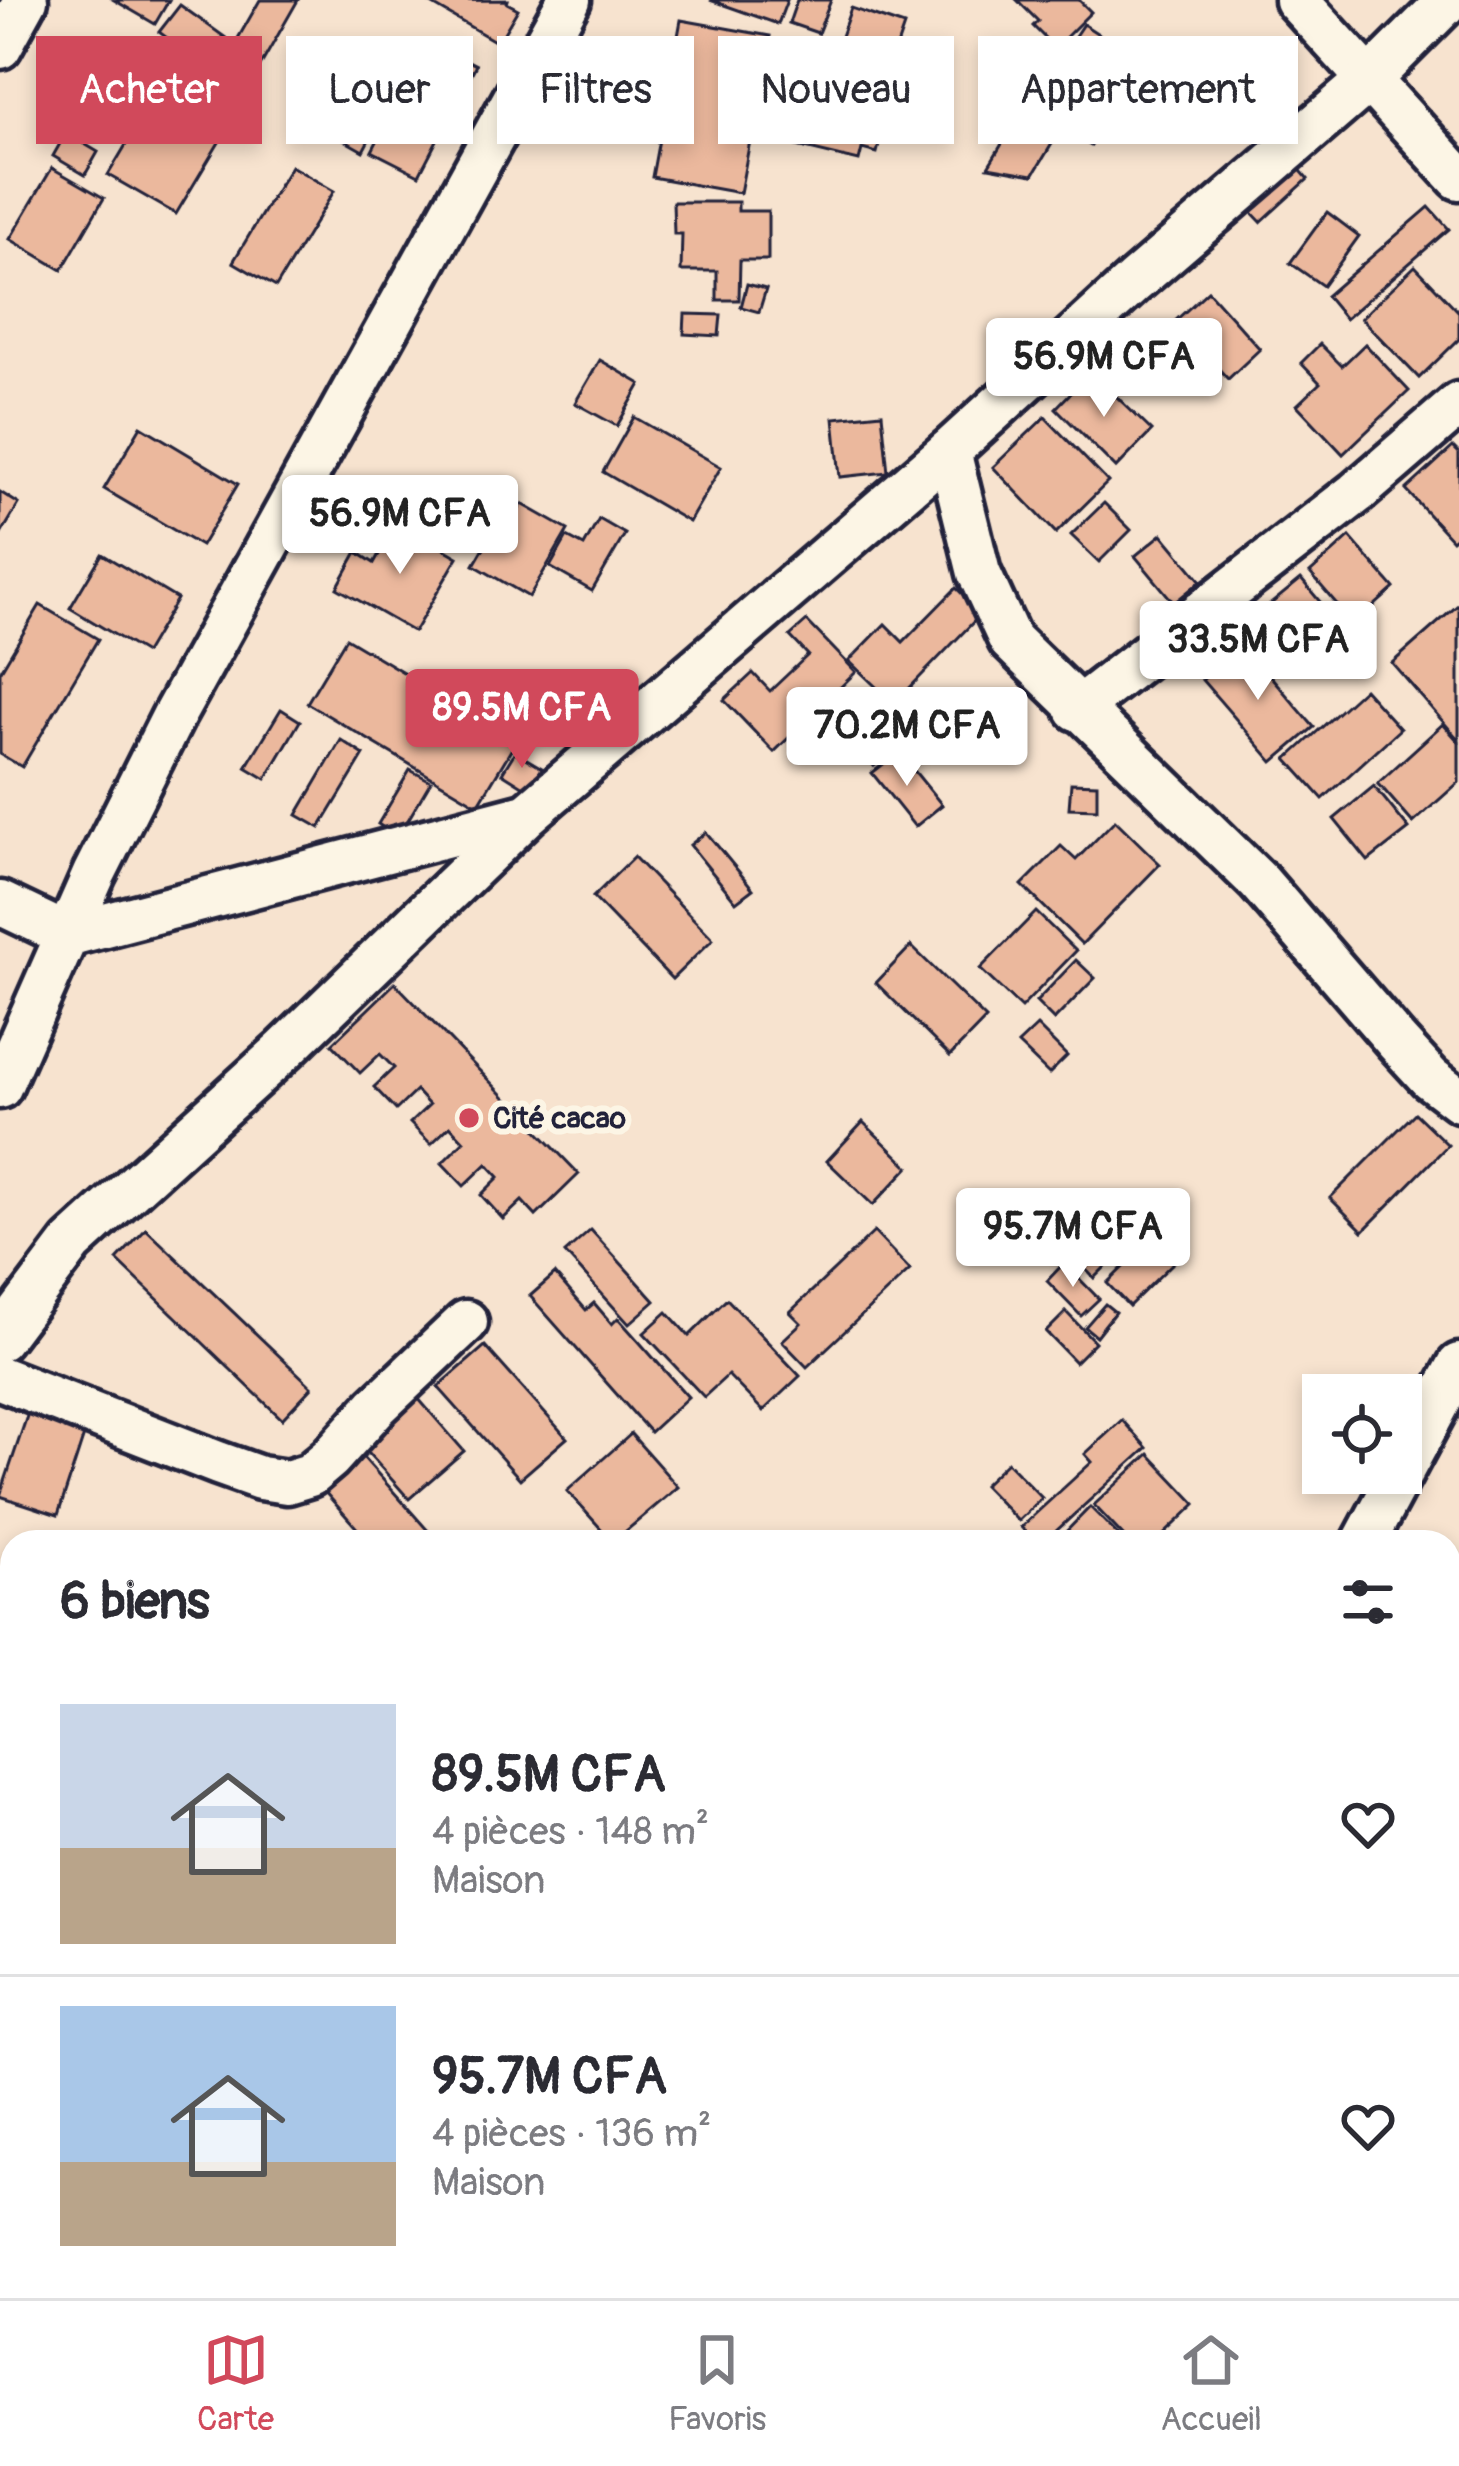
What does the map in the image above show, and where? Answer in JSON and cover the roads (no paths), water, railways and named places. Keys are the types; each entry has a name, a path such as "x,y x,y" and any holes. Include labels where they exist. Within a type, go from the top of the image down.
{"street":[{"path":"0,46 26,0"},
{"path":"0,1087 67,934 173,717 569,0"},
{"path":"1297,0 1459,178"},
{"path":"0,1339 72,1243 283,1052 528,814 949,452 1134,282 1370,79 1449,0"},
{"path":"1077,709 1356,493 1459,404"},
{"path":"949,452 979,573 1010,640 1259,882 1396,1042 1459,1100"},
{"path":"0,903 67,934 528,814"},
{"path":"0,1378 218,1463 287,1482 310,1475 466,1322"},
{"path":"1370,1530 1459,1365"}],"place":[{"name":"Cité cacao","path":"469,1118"}]}
